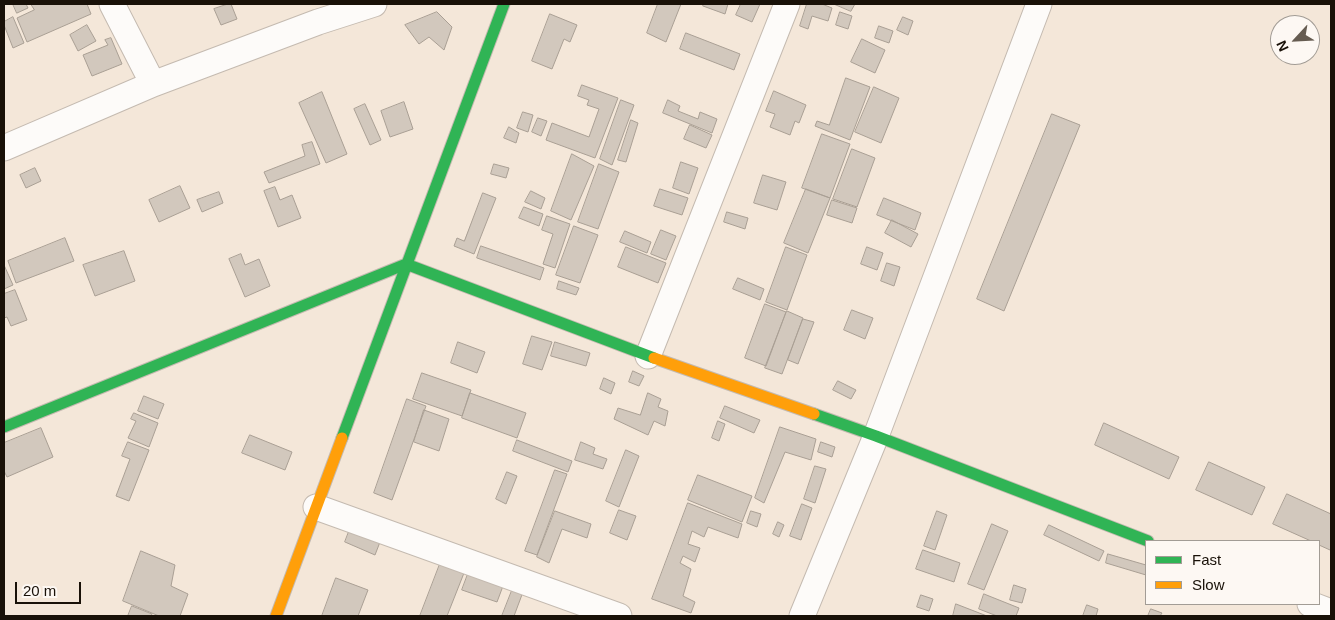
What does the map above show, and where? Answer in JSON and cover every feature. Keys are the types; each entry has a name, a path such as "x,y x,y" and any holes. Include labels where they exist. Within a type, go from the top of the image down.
{"street":[{"path":"112,4 153,84"},
{"path":"4,148 153,84 318,22 374,4"},
{"path":"276,616 504,4"},
{"path":"648,356 787,4"},
{"path":"802,616 876,436 1039,4"},
{"path":"4,426 406,264 648,356 876,436 1145,540"},
{"path":"316,507 619,616"},
{"path":"1313,605 1331,612"}],"building":[{"path":"13,4 26,4 28,8 17,13"},
{"path":"31,4 87,4 91,14 27,42 17,18 34,10"},
{"path":"231,4 237,19 221,25 214,9"},
{"path":"658,4 681,4 666,42 647,33"},
{"path":"704,4 728,4 725,14 703,6"},
{"path":"741,4 760,4 752,22 736,15"},
{"path":"807,4 822,4 832,8 828,21 812,16 808,29 800,26"},
{"path":"834,4 855,4 851,11"},
{"path":"437,12 452,27 444,50 429,37 419,44 405,25"},
{"path":"840,12 852,16 848,29 836,25"},
{"path":"550,14 577,25 570,42 564,39 552,69 532,61"},
{"path":"13,17 24,43 13,48 4,22"},
{"path":"903,17 913,21 908,35 897,30"},
{"path":"87,25 96,41 78,51 70,35"},
{"path":"879,26 893,31 889,43 875,38"},
{"path":"686,33 740,54 734,70 680,49"},
{"path":"111,38 122,64 92,76 83,55 108,45 105,40"},
{"path":"862,39 885,50 875,73 851,62"},
{"path":"846,78 870,87 850,140 815,126 817,121 829,125"},
{"path":"582,85 618,98 595,158 546,140 552,123 589,137 599,109 587,105 589,100 578,96"},
{"path":"874,87 899,98 881,143 855,132"},
{"path":"774,91 806,105 799,123 795,121 790,135 770,127 775,114 766,111"},
{"path":"322,92 347,154 326,163 299,103"},
{"path":"621,100 634,105 612,165 600,159"},
{"path":"668,100 680,106 678,111 698,119 700,112 717,119 712,133 663,113"},
{"path":"404,102 413,129 390,137 381,111"},
{"path":"365,104 381,140 370,145 354,109"},
{"path":"523,112 533,115 528,132 517,128"},
{"path":"1052,114 1080,125 1004,311 977,299"},
{"path":"538,118 547,121 541,136 532,132"},
{"path":"631,120 638,123 626,162 618,160"},
{"path":"690,125 712,135 706,148 684,139"},
{"path":"509,127 519,133 516,143 504,138"},
{"path":"822,134 850,144 830,198 802,188"},
{"path":"312,142 320,164 269,183 264,172 305,156 302,145"},
{"path":"852,149 875,158 857,207 833,199"},
{"path":"572,154 594,166 571,220 551,211"},
{"path":"681,162 698,168 689,194 673,188"},
{"path":"494,164 509,168 506,178 491,174"},
{"path":"599,164 619,172 598,229 578,222"},
{"path":"35,168 41,181 26,188 20,175"},
{"path":"763,175 786,182 777,210 754,203"},
{"path":"180,186 190,208 159,222 149,200"},
{"path":"275,187 280,200 292,195 301,218 278,227 264,191"},
{"path":"660,189 688,198 682,215 654,206"},
{"path":"806,189 830,198 808,253 784,243"},
{"path":"531,191 545,198 541,209 525,202"},
{"path":"219,192 223,203 202,212 197,200"},
{"path":"483,193 496,198 474,254 454,246 457,238 464,241"},
{"path":"884,198 921,213 915,230 877,215"},
{"path":"832,200 857,208 852,223 827,215"},
{"path":"524,207 543,214 539,226 519,218"},
{"path":"727,212 748,218 745,229 724,222"},
{"path":"547,216 570,224 555,268 543,264 553,234 542,230"},
{"path":"892,220 918,234 911,247 885,233"},
{"path":"574,226 598,235 580,283 556,275"},
{"path":"661,230 676,236 666,260 651,254"},
{"path":"625,231 651,242 647,253 620,242"},
{"path":"65,238 74,261 16,283 8,261"},
{"path":"481,246 544,268 540,280 477,258"},
{"path":"626,247 666,263 658,283 618,267"},
{"path":"786,247 807,255 787,310 766,302"},
{"path":"867,247 883,253 877,270 861,264"},
{"path":"124,251 135,281 95,296 83,265"},
{"path":"241,254 245,265 259,259 270,286 245,297 229,259"},
{"path":"887,263 900,267 894,286 881,281"},
{"path":"4,265 13,285 4,289"},
{"path":"738,278 764,289 760,300 733,289"},
{"path":"559,281 579,288 576,295 557,289"},
{"path":"15,290 27,320 11,326 7,317 4,318 4,294"},
{"path":"765,304 786,312 766,366 745,358"},
{"path":"852,310 873,318 865,339 844,330"},
{"path":"787,311 803,318 782,374 765,368"},
{"path":"803,319 814,322 798,364 788,360"},
{"path":"532,336 552,342 542,370 523,364"},
{"path":"458,342 485,352 477,373 451,363"},
{"path":"555,342 590,353 586,366 551,356"},
{"path":"633,371 644,376 639,386 629,382"},
{"path":"422,373 471,390 462,416 413,399"},
{"path":"604,378 615,383 611,394 600,389"},
{"path":"838,381 856,390 851,399 833,390"},
{"path":"470,393 526,413 517,438 462,418"},
{"path":"648,393 661,399 658,407 668,411 665,426 654,421 648,435 614,419 618,408 640,415"},
{"path":"144,396 164,404 158,419 138,411"},
{"path":"407,399 426,406 392,500 374,493"},
{"path":"725,406 760,420 754,433 720,418"},
{"path":"424,410 449,419 439,451 414,442"},
{"path":"134,413 158,423 149,447 128,438 136,421 131,419"},
{"path":"718,421 725,424 719,441 712,438"},
{"path":"1104,423 1179,457 1169,479 1095,445"},
{"path":"780,427 816,439 811,460 785,452 764,503 755,498"},
{"path":"41,428 53,457 7,477 4,471 4,443"},
{"path":"250,435 292,452 285,470 242,453"},
{"path":"517,440 572,461 568,472 513,451"},
{"path":"128,442 149,450 129,501 116,496 130,459 122,456"},
{"path":"581,442 595,448 593,454 607,459 603,469 575,460"},
{"path":"821,442 835,447 832,457 818,452"},
{"path":"626,450 639,456 619,507 606,501"},
{"path":"1209,462 1265,487 1252,515 1196,490"},
{"path":"815,466 826,469 815,503 804,499"},
{"path":"555,470 567,474 537,555 525,551"},
{"path":"507,472 517,476 506,504 496,499"},
{"path":"698,475 752,496 742,522 688,500"},
{"path":"1287,494 1331,514 1331,548 1330,550 1320,545 1320,540 1309,540 1273,524"},
{"path":"688,503 742,524 738,538 708,527 704,537 692,531 688,544 700,548 695,562 683,556 680,563 691,569 683,596 695,602 691,613 652,599"},
{"path":"802,504 812,508 801,540 790,536"},
{"path":"619,510 636,516 627,540 610,533"},
{"path":"555,511 591,524 587,538 562,529 549,563 537,557"},
{"path":"751,511 761,514 757,527 747,523"},
{"path":"937,511 947,515 935,550 924,546"},
{"path":"778,522 784,525 779,537 773,534"},
{"path":"992,524 1008,531 984,590 968,584"},
{"path":"1049,525 1104,551 1099,561 1044,535"},
{"path":"350,529 380,542 375,555 345,542"},
{"path":"923,550 960,563 954,582 916,569"},
{"path":"141,551 175,565 171,586 188,594 180,616 159,616 123,601"},
{"path":"1108,554 1145,565 1145,575 1106,563"},
{"path":"440,564 464,573 447,616 420,616"},
{"path":"468,574 503,586 497,602 462,590"},
{"path":"336,578 368,590 358,616 322,616"},
{"path":"1014,585 1026,589 1022,603 1010,600"},
{"path":"513,588 523,592 514,616 502,616"},
{"path":"984,594 1019,608 1016,616 997,616 979,609"},
{"path":"921,595 933,599 929,611 917,607"},
{"path":"956,604 987,616 953,616"},
{"path":"1087,605 1098,609 1096,616 1083,616"},
{"path":"132,606 152,614 151,616 128,616"},
{"path":"1151,609 1162,613 1160,616 1148,616"}],"traffic: fast":[{"path":"342,438 504,4"},
{"path":"4,427 406,264 654,358"},
{"path":"814,414 1145,540"}],"traffic: slow":[{"path":"654,358 814,414"},
{"path":"276,616 342,438"}]}
